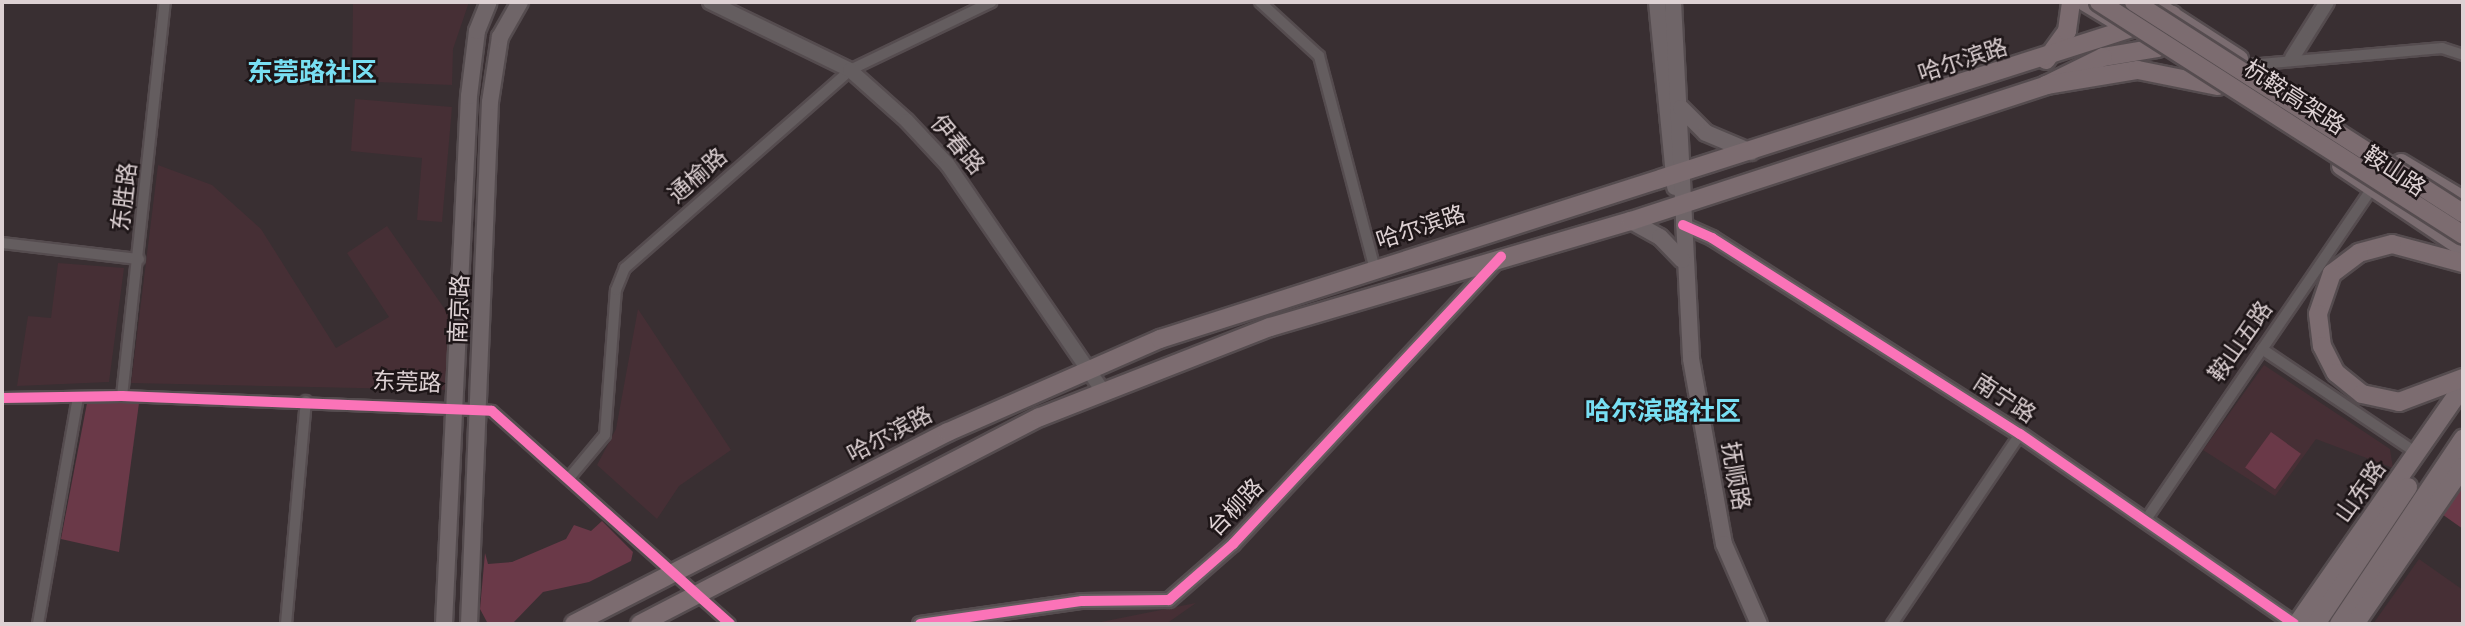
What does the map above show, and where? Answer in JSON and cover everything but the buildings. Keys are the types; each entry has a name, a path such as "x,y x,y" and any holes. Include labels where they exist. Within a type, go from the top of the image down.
{"highway":[{"path":"2046,60 2067,31 2071,2"},
{"name":"杭鞍高架路","path":"2099,2 2463,235"},
{"name":"杭鞍高架路","path":"2134,2 2463,213"},
{"name":"哈尔滨路","path":"574,624 948,432 1088,370 1239,311 2046,60 2172,15"},
{"path":"640,624 930,470 1103,391 1270,327 1631,221 2046,85 2102,57 2157,48 2172,15"},
{"path":"2046,85 2138,70 2217,86"},
{"path":"2463,263 2392,244 2359,253 2332,274 2318,314 2322,346 2336,373 2362,394 2399,402 2463,378"}],"main road":[{"name":"南京路","path":"444,624 459,406 469,96 477,31 489,2"},
{"name":"南京路","path":"472,620 490,102 500,37 520,2"},
{"name":"抚顺路","path":"1657,2 1681,203 1682,260 1691,359 1724,544 1759,624"},
{"name":"抚顺路","path":"1673,2 1681,108 1678,175"},
{"name":"鞍山路","path":"2085,2 2463,248"},
{"name":"鞍山路","path":"2151,2 2463,200"},
{"path":"1681,108 1706,133 1751,152"},
{"path":"1631,221 1660,237 1682,260"},
{"name":"山东路","path":"2295,624 2463,386"},
{"name":"山东路","path":"2316,624 2463,406"},
{"path":"2339,624 2463,439"},
{"path":"2355,624 2463,467"}],"street":[{"name":"东胜路","path":"122,396 165,2"},
{"name":"伊春路","path":"709,2 850,70 948,165 1103,391"},
{"name":"通榆路","path":"569,478 605,435 617,290 625,268 850,70 992,2"},
{"path":"1260,2 1319,56 1376,269"},
{"path":"2292,58 2327,2"},
{"path":"2249,65 2292,58 2442,48 2463,55"},
{"name":"鞍山五路","path":"2145,521 2372,188"},
{"name":"南宁路","path":"1683,225 1712,238 2020,434 2295,624"},
{"path":"2,243 139,259"},
{"name":"台柳路","path":"920,624 1082,601 1169,600 1233,544 1501,257"},
{"path":"2262,349 2417,453"},
{"name":"东莞路","path":"2,398 122,396 459,406 492,411 730,624"},
{"path":"38,624 78,398"},
{"path":"286,624 306,401"},
{"path":"1892,624 2020,434"}],"shaded area":[{"path":"353,2 469,2 453,49 452,85 352,81"},
{"path":"355,99 452,107 442,222 417,220 422,158 351,151"},
{"path":"158,165 212,185 261,229 336,348 389,317 347,253 387,226 453,321 451,390 131,383"},
{"path":"58,263 124,268 109,382 17,386 28,316 51,318"},
{"path":"638,309 731,450 679,486 657,519 597,465 616,429"},
{"path":"2264,365 2390,449 2393,468 2316,439 2275,496 2203,450"},
{"path":"87,403 139,403 119,552 61,539"},
{"path":"2271,432 2301,454 2275,489 2245,468"},
{"path":"2463,478 2463,529 2439,512"},
{"path":"602,521 633,552 631,561 589,582 543,592 514,622 488,624 480,609 485,553 488,564 512,562 566,539 574,525 591,531"},
{"path":"2419,559 2463,590 2463,624 2373,624"},
{"path":"1196,603 1166,624 1091,624"}],"cycle path":[{"path":"1683,225 1712,238 2020,434 2294,624"},
{"path":"920,624 1082,601 1169,600 1233,544 1501,257"},
{"path":"2,398 122,396 492,411 730,624"}],"district":[{"name":"东莞路社区","path":"312,73"},
{"name":"哈尔滨路社区","path":"1663,412"}]}
